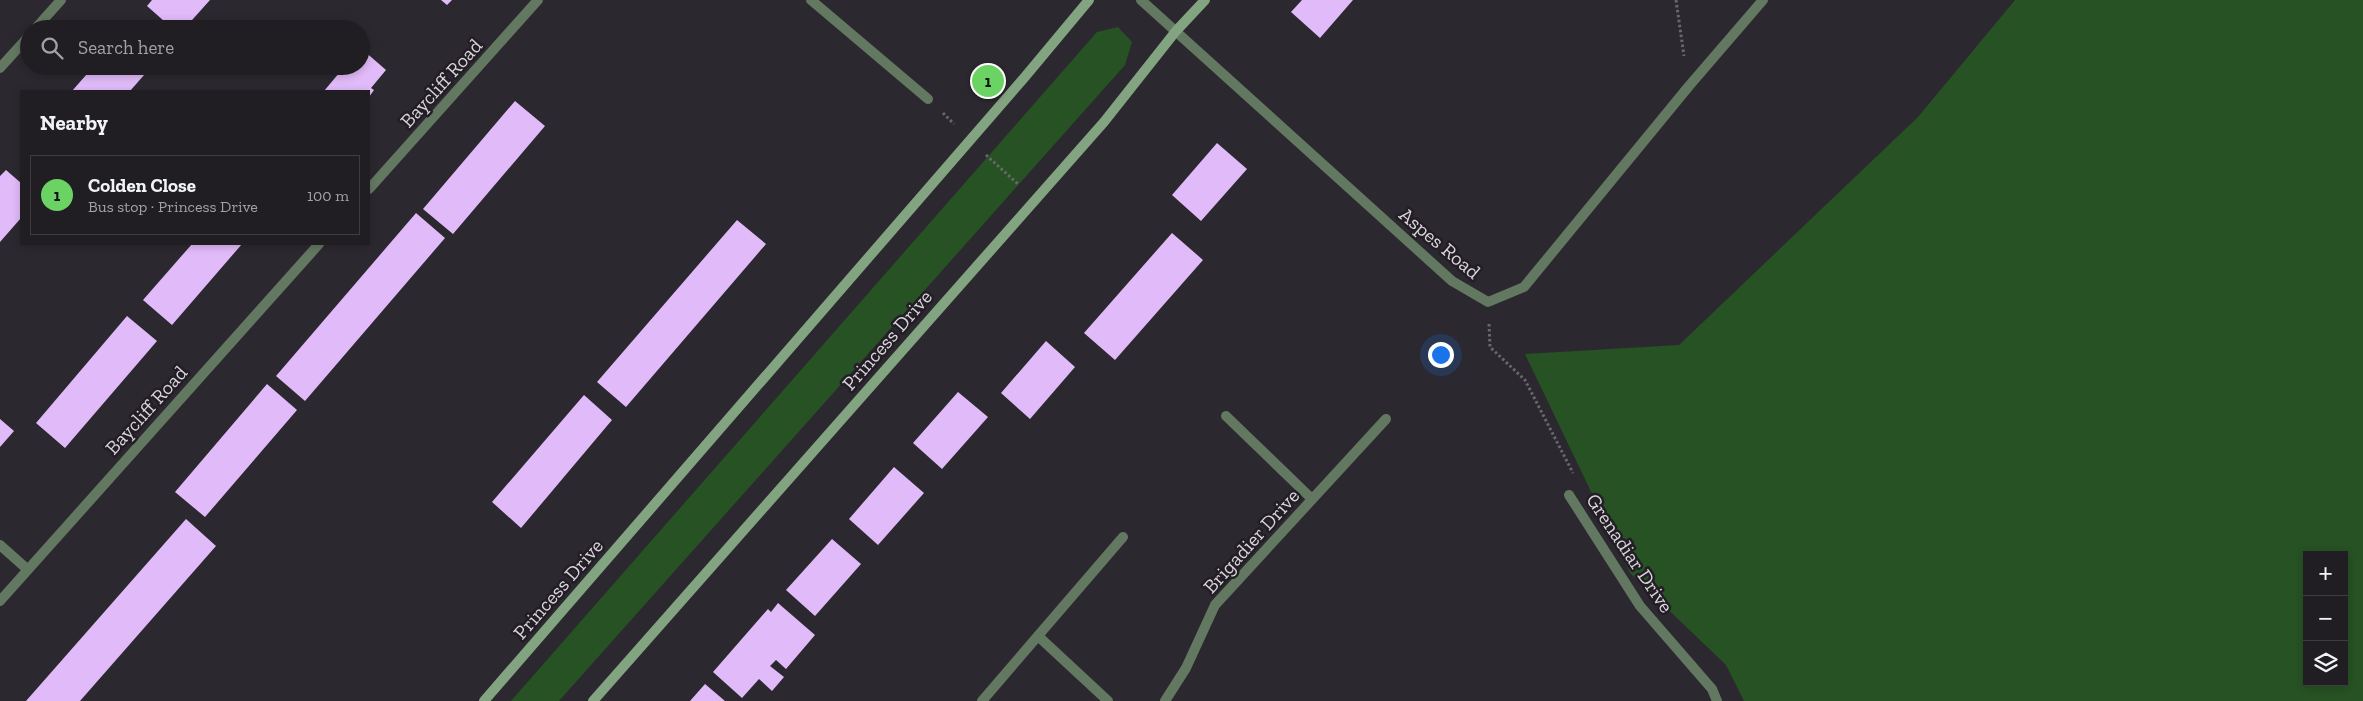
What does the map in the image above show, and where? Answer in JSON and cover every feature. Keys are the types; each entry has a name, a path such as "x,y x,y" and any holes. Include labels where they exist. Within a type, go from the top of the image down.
{"street":[{"path":"43,20 61,0"},
{"name":"Baycliff Road","path":"370,188 538,0"},
{"path":"811,0 928,99"},
{"name":"Princess Drive","path":"484,701 1024,78 1089,0"},
{"path":"1141,0 1176,31"},
{"name":"Princess Drive","path":"593,701 1104,122 1176,31 1205,0"},
{"name":"Aspes Road","path":"1176,31 1452,281 1488,302 1524,287 1689,86 1763,0"},
{"path":"0,68 20,46"},
{"name":"Baycliff Road","path":"0,601 318,245"},
{"path":"1226,416 1312,499"},
{"name":"Brigadier Drive","path":"1164,701 1186,668 1215,605 1386,419"},
{"name":"Grenadiar Drive","path":"1569,495 1640,606 1712,689 1717,701"},
{"path":"982,701 1123,537"},
{"path":"0,545 27,569"},
{"path":"1038,636 1108,701"}],"path":[{"path":"1676,0 1689,86"}],"green space":[{"path":"2015,0 2363,0 2363,701 1744,701 1726,665 1630,573 1525,354 1679,345 1918,117"},
{"path":"1118,27 1132,42 1125,65 559,701 511,701 1097,32"}],"building":[{"path":"152,0 210,0 192,20 163,20 147,6"},
{"path":"441,0 452,0 447,5"},
{"path":"1302,0 1353,0 1320,38 1291,12"},
{"path":"370,56 386,70 371,88 374,90 370,96 370,90 325,90 337,75 370,75"},
{"path":"86,75 144,75 131,90 73,90"},
{"path":"515,101 545,126 453,234 423,209"},
{"path":"1217,143 1247,169 1201,221 1172,195"},
{"path":"6,170 20,182 20,219 0,242 0,176"},
{"path":"416,213 445,238 305,401 276,376"},
{"path":"737,220 766,244 626,407 597,382"},
{"path":"1172,233 1203,260 1115,360 1084,333"},
{"path":"191,245 241,245 172,325 143,300"},
{"path":"127,316 157,341 65,448 36,423"},
{"path":"1046,341 1075,367 1030,419 1001,393"},
{"path":"267,384 297,410 205,517 175,492"},
{"path":"958,392 988,417 942,469 913,443"},
{"path":"584,395 612,420 521,528 492,502"},
{"path":"0,419 14,431 0,447"},
{"path":"894,467 924,493 878,545 849,519"},
{"path":"186,519 216,546 80,701 26,701"},
{"path":"832,539 861,564 815,616 786,590"},
{"path":"778,603 815,635 786,669 776,660 770,666 784,677 772,691 759,679 742,698 713,672 768,609 771,612"},
{"path":"705,684 725,701 690,701"}],"place":[{"name":"Colden Close","path":"988,81"}]}
